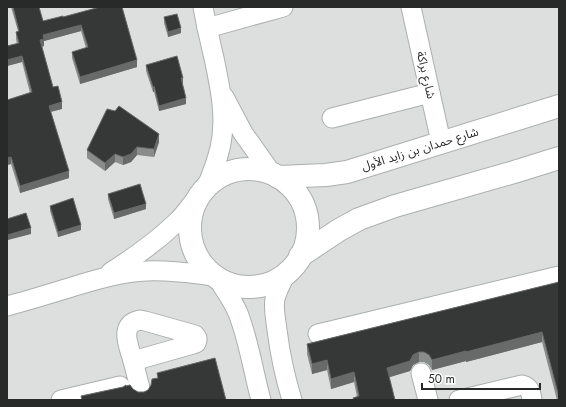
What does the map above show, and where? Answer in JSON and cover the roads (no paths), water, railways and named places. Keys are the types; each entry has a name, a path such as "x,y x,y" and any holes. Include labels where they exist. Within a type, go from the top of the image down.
{"main road":[{"name":"شارع حمدان بن زايد الأول","path":"275,175 326,175 347,172 559,106"},
{"path":"300,256 339,230 359,219 395,206 556,161"},
{"path":"255,169 275,175 292,188 302,203 308,221 307,239 300,256 294,266 286,274 274,281 260,286 245,287 231,285 216,278 198,260 190,238 190,216 203,190 221,176 238,170 255,169"}],"street":[{"path":"100,278 155,242 179,220 203,190 214,168 220,148 223,128 222,108 220,89 203,7"},
{"path":"207,28 283,7"},
{"name":"شارع براكة","path":"411,7 441,142"},
{"path":"220,89 243,133 275,175"},
{"path":"332,118 430,93"},
{"path":"7,306 100,278 123,273 168,270 191,272 216,278 228,293 238,312 261,400"},
{"path":"286,274 278,290 274,310 280,349 292,400"},
{"path":"318,334 408,320 559,276"},
{"path":"133,361 141,392"},
{"path":"421,373 428,400"},
{"path":"459,400 522,385 529,390 532,400"},
{"path":"61,400 120,386"}]}
